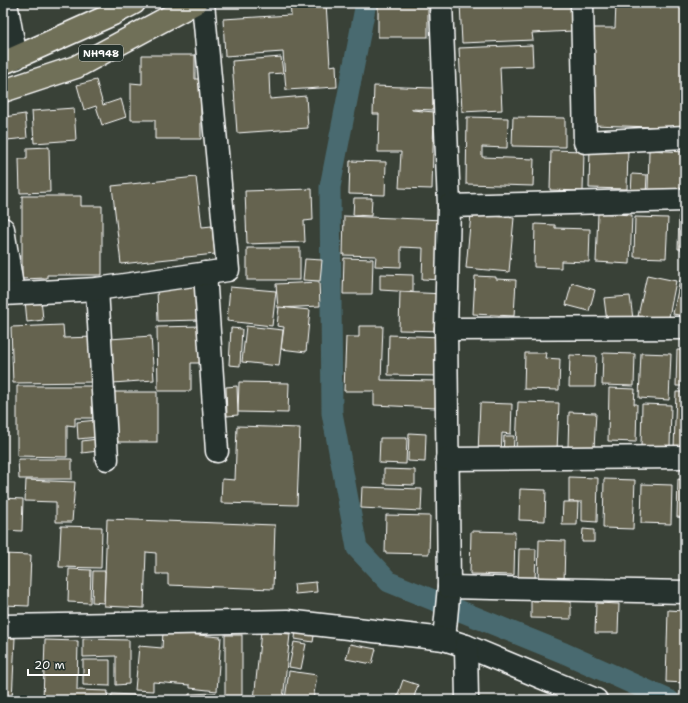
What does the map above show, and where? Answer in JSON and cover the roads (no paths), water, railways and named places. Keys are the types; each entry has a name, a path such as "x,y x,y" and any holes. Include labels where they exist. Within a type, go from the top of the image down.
{"highway":[{"name":"NH948","path":"10,60 113,14 134,3"},
{"name":"NH948","path":"3,91 76,67 195,3"}],"street":[{"path":"6,3 10,60"},
{"path":"3,229 8,293 97,289 228,270 203,3"},
{"path":"441,3 449,206 446,329 448,588 444,638"},
{"path":"582,3 585,142 685,137"},
{"path":"449,206 685,200"},
{"path":"205,273 217,450"},
{"path":"97,289 107,459"},
{"path":"446,329 685,328"},
{"path":"447,459 685,457"},
{"path":"448,588 685,592"},
{"path":"3,626 287,621 444,638 596,700"},
{"path":"466,646 467,700"}],"waterway":[{"path":"366,3 330,187 332,413 357,548 389,582 564,653 669,700"}]}
